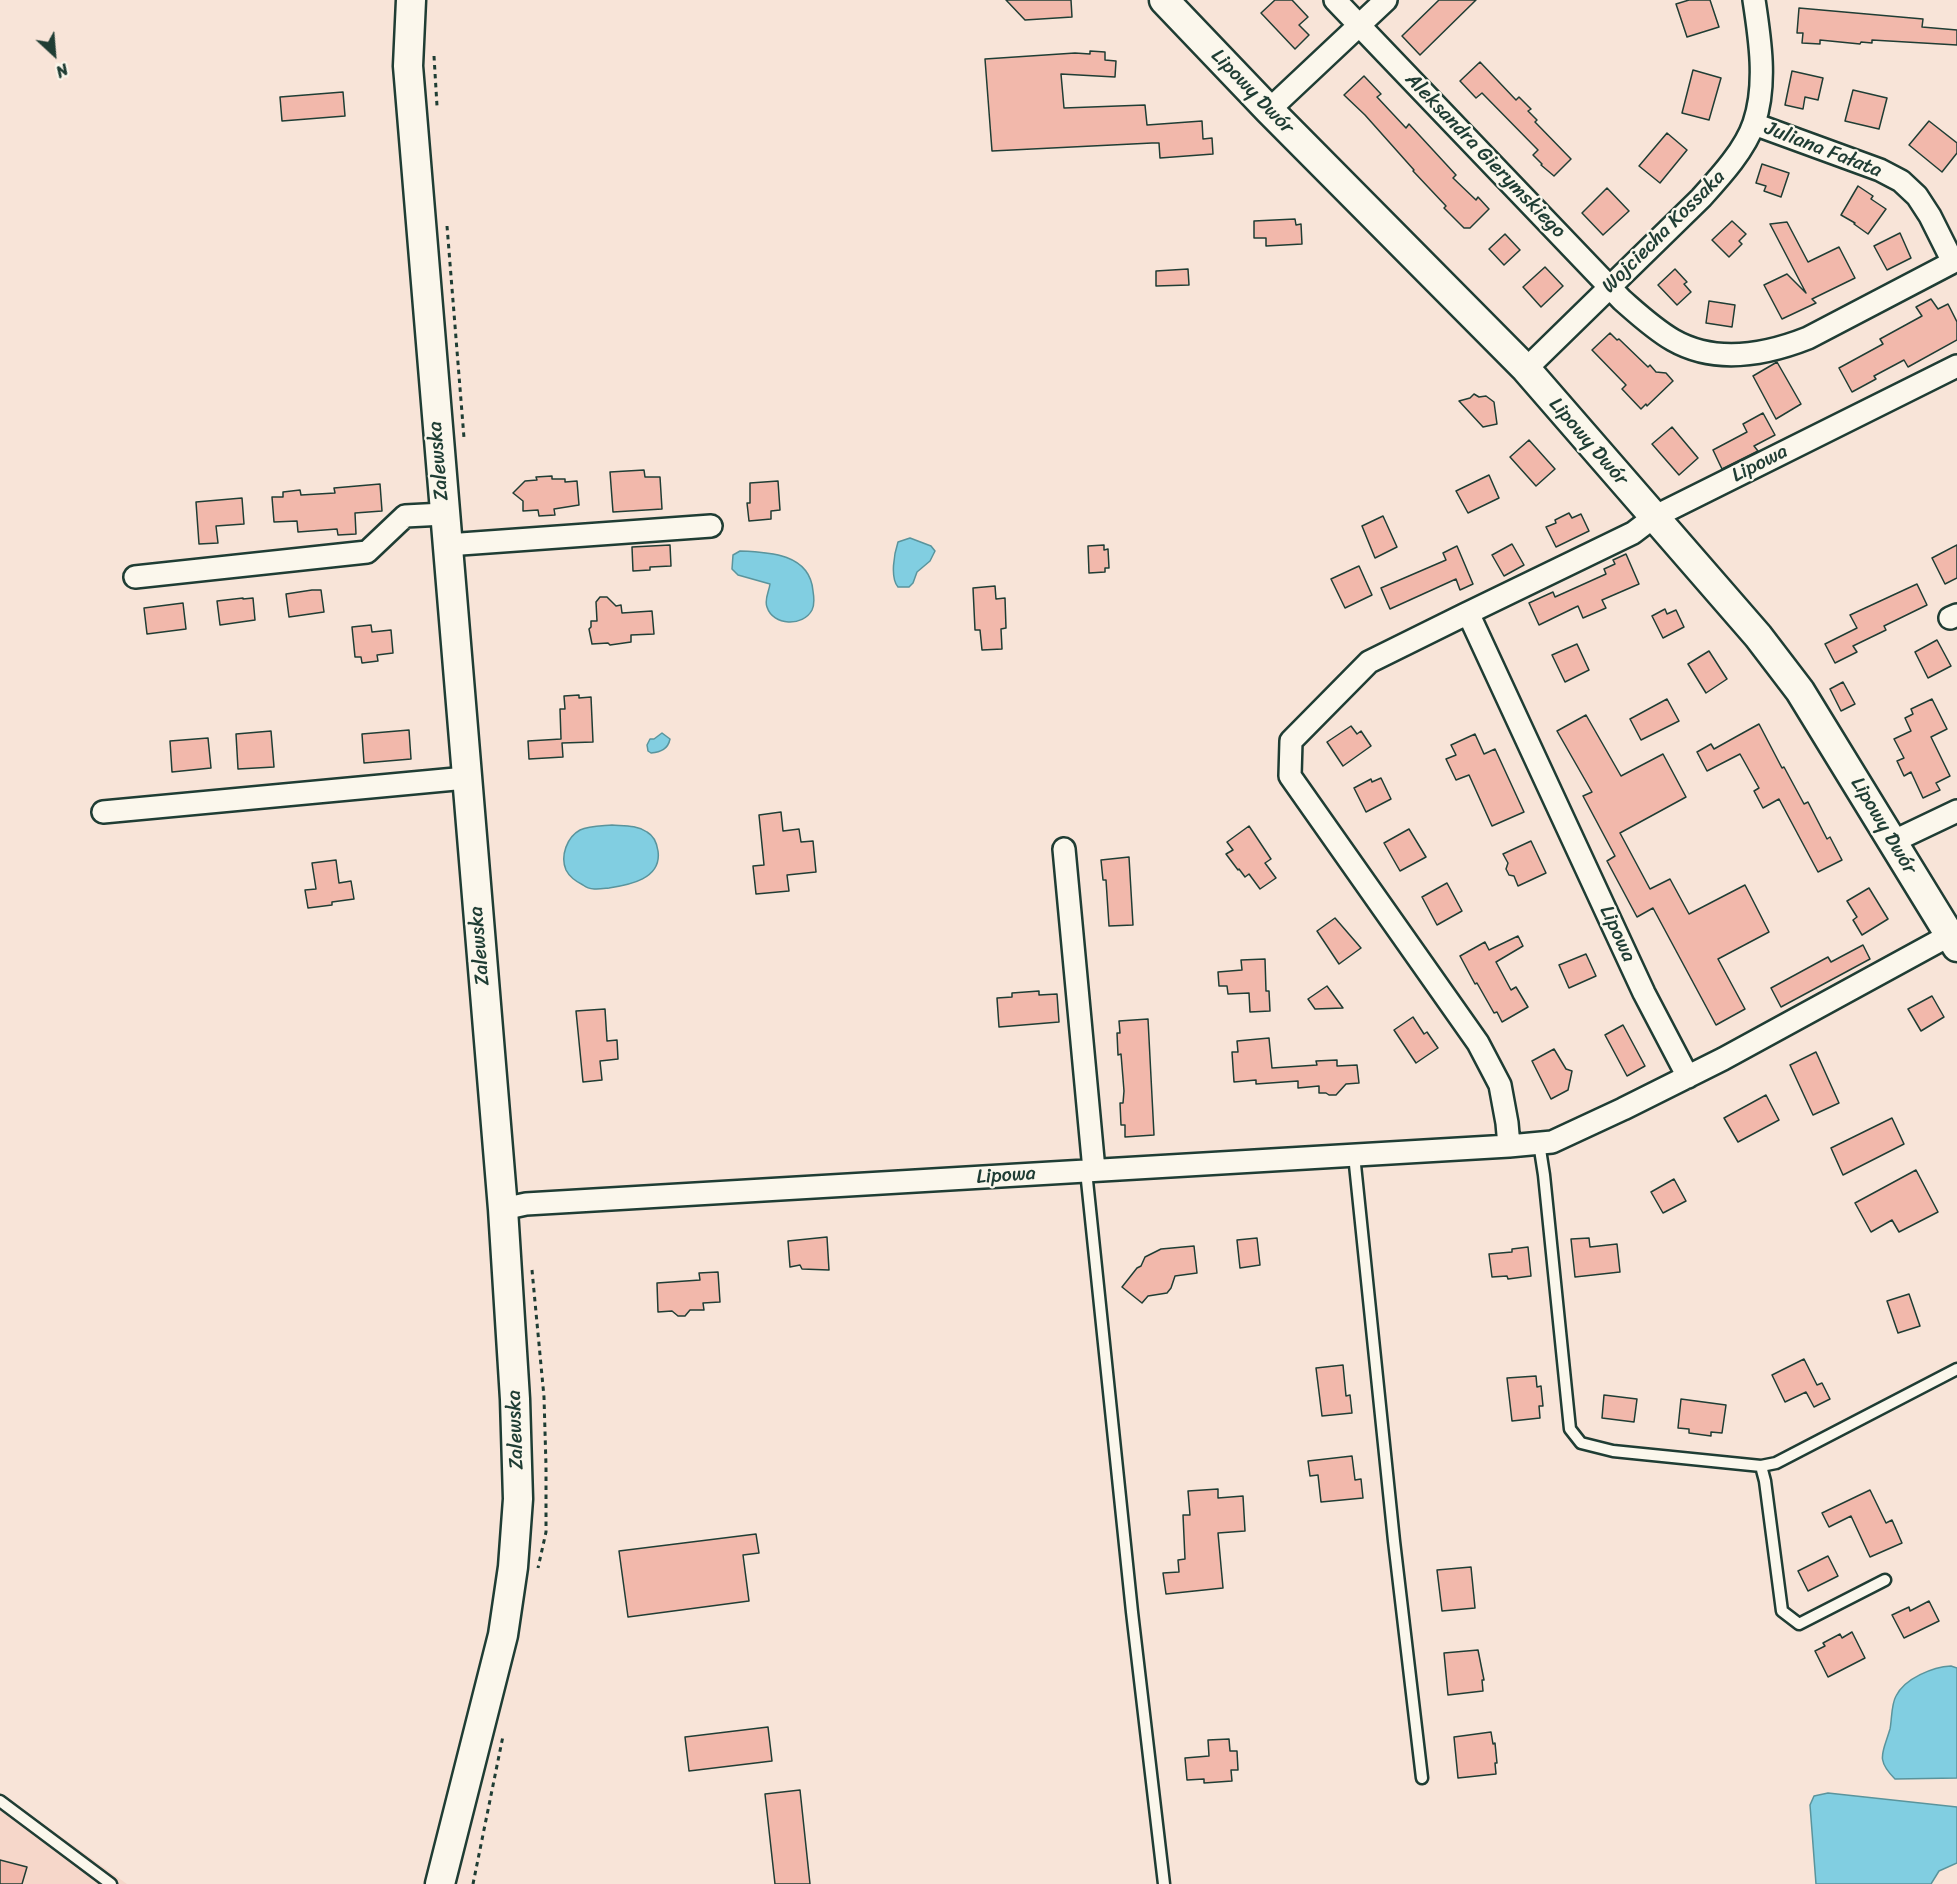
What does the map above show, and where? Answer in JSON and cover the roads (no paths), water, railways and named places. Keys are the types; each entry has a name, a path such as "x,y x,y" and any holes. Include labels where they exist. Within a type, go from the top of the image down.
{"street":[{"name":"Zalewska","path":"411,0 408,66 503,1209 516,1399 518,1499 514,1556 503,1635 440,1884"},
{"name":"Lipowy Dwór","path":"1164,0 1269,110 1526,369 1751,628 1800,691 1953,941 1688,1077"},
{"name":"Aleksandra Gierymskiego","path":"1335,0 1610,287 1647,322 1674,340 1698,350 1724,355 1757,353 1783,348 1808,338 1955,261"},
{"path":"1269,110 1386,0"},
{"name":"Wojciecha Kossaka","path":"1526,369 1701,198 1723,174 1740,150 1754,124 1760,92 1762,54 1754,0"},
{"name":"Juliana Fałata","path":"1754,124 1880,170 1901,181 1917,196 1955,261"},
{"name":"Lipowa","path":"1509,1146 1508,1123 1500,1085 1478,1044 1290,776 1291,741 1369,662 1633,533 1654,517 1957,366"},
{"path":"135,577 367,552 405,516 444,514"},
{"path":"447,545 711,526"},
{"name":"Lipowa","path":"503,1209 526,1204 1552,1142 1688,1077 1644,993 1468,613"},
{"path":"103,812 466,778"},
{"path":"1892,842 1957,811"},
{"path":"1064,849 1090,1171"}],"lane":[{"path":"1539,1143 1570,1429 1581,1443 1613,1451 1761,1466 1776,1463 1957,1369"},
{"path":"1354,1155 1393,1529 1422,1778"},
{"path":"1090,1171 1132,1612 1164,1884"},
{"path":"1761,1466 1765,1481 1782,1611 1799,1624 1886,1580"},
{"path":"0,1801 111,1884"}],"water":[{"path":"910,538 931,546 935,551 930,561 917,572 909,587 898,587 893,572 898,542"},
{"path":"740,551 775,554 796,562 805,569 810,579 814,598 813,608 808,616 795,622 775,618 770,613 766,601 770,584 738,575 732,569 733,555"},
{"path":"662,733 670,739 668,745 661,751 651,753 647,745 650,739"},
{"path":"612,825 635,827 649,834 657,846 658,861 650,874 626,885 596,889 586,887 569,874 564,865 564,853 568,842 580,830"},
{"path":"1951,1666 1957,1668 1957,1778 1895,1779 1885,1766 1882,1756 1890,1729 1894,1700 1900,1690 1913,1679 1936,1669"},
{"path":"1828,1793 1957,1807 1957,1863 1939,1871 1931,1884 1816,1884 1810,1805 1814,1796"}]}
